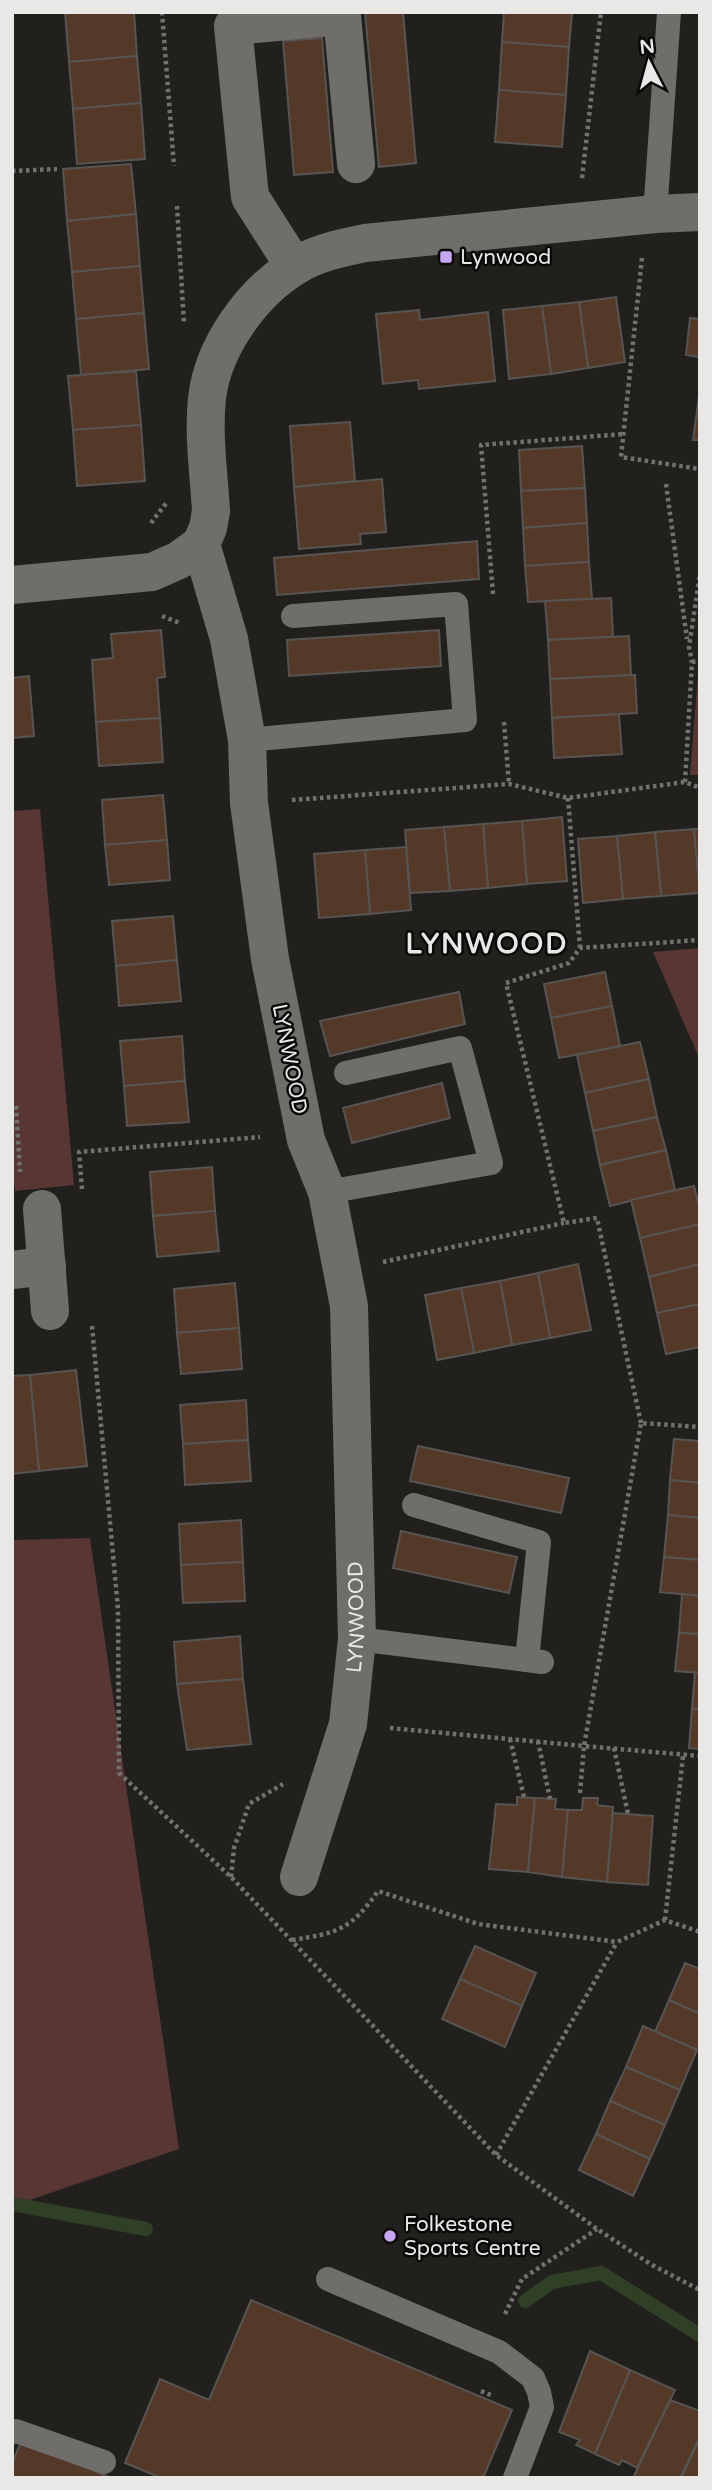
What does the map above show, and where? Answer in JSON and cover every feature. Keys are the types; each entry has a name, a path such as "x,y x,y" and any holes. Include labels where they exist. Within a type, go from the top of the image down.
{"street":[{"path":"294,266 250,197 233,26 342,16 356,164"},
{"path":"12,585 152,572 179,560 201,544 211,511 207,398 219,356 233,328 255,300 294,266 334,249 365,243 649,230 700,212"},
{"name":"LYNWOOD","path":"201,544 229,639 247,740 249,803 270,959 306,1140 327,1192 349,1306 357,1639 348,1724 299,1877"},
{"path":"46,1195 29,1268 50,1311"}],"lane":[{"path":"649,230 669,12"},
{"path":"247,740 465,720 456,604 293,616"},
{"path":"327,1192 491,1163 460,1048 346,1073"},
{"path":"357,1639 535,1661 539,1542 414,1505"},
{"path":"328,2279 499,2352 533,2378 540,2392 542,2407 515,2478"},
{"path":"12,2432 16,2431 104,2462"}],"path":[{"path":"162,12 174,166"},
{"path":"581,185 601,12"},
{"path":"12,171 57,169"},
{"path":"177,206 184,328"},
{"path":"649,230 621,457 700,469"},
{"path":"494,607 481,445 624,433"},
{"path":"666,484 692,662 685,782"},
{"path":"689,647 700,574"},
{"path":"158,614 182,624"},
{"path":"692,662 700,661"},
{"path":"504,716 509,783"},
{"path":"249,803 509,783 568,798 685,782 700,788"},
{"path":"564,1223 506,983 569,964 580,948 568,798"},
{"path":"580,948 700,940"},
{"path":"16,1106 46,1195 82,1192 79,1152 265,1137 261,1127"},
{"path":"342,1271 597,1218 641,1423"},
{"path":"92,1326 118,1609 119,1773 231,1877 496,2155 597,2230 652,2265 700,2290"},
{"path":"510,1739 524,1797"},
{"path":"538,1741 550,1799"},
{"path":"580,1793 584,1746 700,1756"},
{"path":"614,1748 628,1814"},
{"path":"665,1920 684,1756"},
{"path":"231,1877 233,1848 249,1804 289,1780"},
{"path":"291,1940 338,1931 362,1913 378,1891 478,1924 617,1942 665,1920 700,1932"},
{"path":"496,2155 617,1942"},
{"path":"503,2319 522,2279 597,2230"}],"shaded area":[{"path":"699,663 700,775 690,775"},
{"path":"40,809 74,1185 15,1191 12,1160 12,811"},
{"path":"700,948 700,1060 653,952"},
{"path":"90,1538 179,2149 12,2206 12,1540"}],"building":[{"path":"65,12 134,12 137,56 69,62"},
{"path":"365,12 403,12 416,163 379,167"},
{"path":"504,12 572,12 569,47 502,42"},
{"path":"322,38 333,172 294,175 283,41"},
{"path":"502,42 569,47 566,95 499,90"},
{"path":"137,56 141,103 73,109 69,62"},
{"path":"499,90 566,95 562,147 495,142"},
{"path":"141,103 145,159 77,164 73,109"},
{"path":"131,164 136,214 67,221 63,169"},
{"path":"136,214 140,266 72,272 67,221"},
{"path":"140,266 144,313 76,319 72,272"},
{"path":"616,297 625,362 588,368 579,302"},
{"path":"579,302 588,368 551,374 542,306"},
{"path":"542,306 551,374 509,379 503,310"},
{"path":"419,310 420,320 488,312 495,381 419,389 418,380 383,384 376,314"},
{"path":"144,313 149,369 81,375 76,319"},
{"path":"690,318 700,319 700,357 686,355"},
{"path":"136,371 141,425 73,430 68,376"},
{"path":"699,396 700,440 693,440"},
{"path":"350,422 355,481 294,487 290,426"},
{"path":"141,425 145,481 77,486 73,430"},
{"path":"582,446 585,488 521,491 519,450"},
{"path":"382,479 386,532 360,534 361,544 299,549 294,487"},
{"path":"585,488 587,523 523,528 521,491"},
{"path":"587,523 589,562 525,566 523,528"},
{"path":"477,541 479,579 277,595 274,558"},
{"path":"589,562 592,599 528,602 525,566"},
{"path":"611,598 613,637 548,640 545,601"},
{"path":"161,630 165,677 157,678 160,718 96,722 92,660 113,658 111,634"},
{"path":"439,630 441,666 289,676 287,640"},
{"path":"629,636 631,675 550,679 548,640"},
{"path":"635,675 637,713 552,718 550,679"},
{"path":"29,676 34,736 12,738 12,678"},
{"path":"619,714 622,754 554,758 552,718"},
{"path":"160,718 163,762 99,766 96,722"},
{"path":"163,795 167,840 105,845 102,800"},
{"path":"562,817 567,881 527,884 522,821"},
{"path":"522,821 527,884 488,888 483,824"},
{"path":"483,824 488,888 450,891 444,827"},
{"path":"444,827 450,891 410,893 405,830"},
{"path":"694,829 700,893 661,896 655,832"},
{"path":"694,829 700,829 700,893"},
{"path":"655,832 661,896 623,899 617,836"},
{"path":"617,836 623,899 583,903 578,839"},
{"path":"167,840 170,880 109,885 105,845"},
{"path":"406,847 411,910 370,914 365,850"},
{"path":"365,850 370,914 319,918 314,854"},
{"path":"173,916 177,960 116,966 112,921"},
{"path":"177,960 181,1001 119,1006 116,966"},
{"path":"605,972 612,1006 551,1018 544,984"},
{"path":"459,992 465,1024 330,1056 320,1021"},
{"path":"612,1006 620,1046 559,1058 551,1018"},
{"path":"182,1036 185,1081 124,1086 120,1041"},
{"path":"640,1042 649,1079 585,1093 577,1055"},
{"path":"649,1079 657,1117 593,1131 585,1093"},
{"path":"185,1081 189,1122 127,1126 124,1086"},
{"path":"442,1083 450,1118 352,1143 343,1108"},
{"path":"657,1117 666,1150 600,1165 593,1131"},
{"path":"666,1150 675,1190 610,1206 600,1165"},
{"path":"212,1167 215,1211 153,1216 150,1172"},
{"path":"694,1186 700,1209 700,1224 640,1238 631,1200"},
{"path":"215,1211 219,1251 157,1257 153,1216"},
{"path":"700,1224 700,1264 649,1277 640,1238"},
{"path":"578,1264 591,1330 550,1338 538,1273"},
{"path":"700,1264 700,1304 657,1313 649,1277"},
{"path":"538,1273 550,1338 512,1345 500,1281"},
{"path":"500,1281 512,1345 474,1353 461,1288"},
{"path":"235,1283 239,1328 177,1333 174,1289"},
{"path":"461,1288 474,1353 437,1360 425,1295"},
{"path":"700,1304 700,1347 666,1354 657,1313"},
{"path":"239,1328 242,1369 181,1374 177,1333"},
{"path":"76,1370 87,1466 39,1471 30,1375"},
{"path":"30,1375 39,1471 12,1474 12,1376"},
{"path":"246,1400 248,1440 183,1444 180,1405"},
{"path":"674,1439 700,1441 700,1483 670,1480"},
{"path":"248,1440 251,1481 185,1485 183,1444"},
{"path":"418,1446 569,1478 561,1513 410,1481"},
{"path":"670,1480 700,1483 700,1518 668,1515"},
{"path":"668,1515 700,1518 700,1560 664,1557"},
{"path":"241,1520 243,1562 181,1565 179,1524"},
{"path":"401,1531 517,1557 509,1593 393,1568"},
{"path":"664,1557 700,1560 700,1596 660,1592"},
{"path":"243,1562 245,1601 183,1603 181,1565"},
{"path":"682,1594 700,1596 700,1634 679,1633"},
{"path":"679,1633 700,1634 700,1673 675,1671"},
{"path":"240,1636 243,1679 177,1684 174,1642"},
{"path":"695,1672 700,1673 700,1709 692,1709"},
{"path":"243,1679 251,1744 187,1750 177,1684"},
{"path":"692,1709 700,1709 700,1749 689,1748"},
{"path":"517,1797 535,1798 528,1872 489,1869 496,1804 517,1805"},
{"path":"535,1798 556,1799 555,1809 568,1810 562,1877 528,1872"},
{"path":"583,1798 598,1798 597,1805 613,1807 607,1882 562,1877 568,1810 582,1810"},
{"path":"613,1813 653,1816 648,1885 607,1882"},
{"path":"475,1946 536,1973 522,2006 460,1979"},
{"path":"685,1963 700,1969 700,2014 669,2000"},
{"path":"460,1979 522,2006 505,2047 442,2019"},
{"path":"669,2000 700,2014 700,2051 655,2032"},
{"path":"643,2026 697,2050 680,2090 626,2067"},
{"path":"626,2067 680,2090 665,2125 610,2101"},
{"path":"610,2101 665,2125 650,2159 596,2134"},
{"path":"596,2134 650,2159 633,2196 579,2170"},
{"path":"251,2300 512,2410 483,2478 161,2478 125,2463 160,2379 209,2400"},
{"path":"590,2351 630,2370 595,2454 576,2445 580,2440 559,2432"},
{"path":"630,2370 675,2390 637,2468 622,2460 619,2465 595,2454"},
{"path":"670,2400 700,2411 700,2437 680,2478 633,2478"},
{"path":"700,2438 700,2478 681,2478"},
{"path":"22,2440 111,2478 12,2478 12,2463"}],"waterway":[{"path":"12,2204 146,2229"},
{"path":"525,2301 552,2282 601,2273 700,2335"}],"place":[{"name":"Lynwood","path":"446,257"},
{"name":"Folkestone Sports Centre","path":"390,2236"}],"district":[{"name":"LYNWOOD","path":"487,943"}]}
